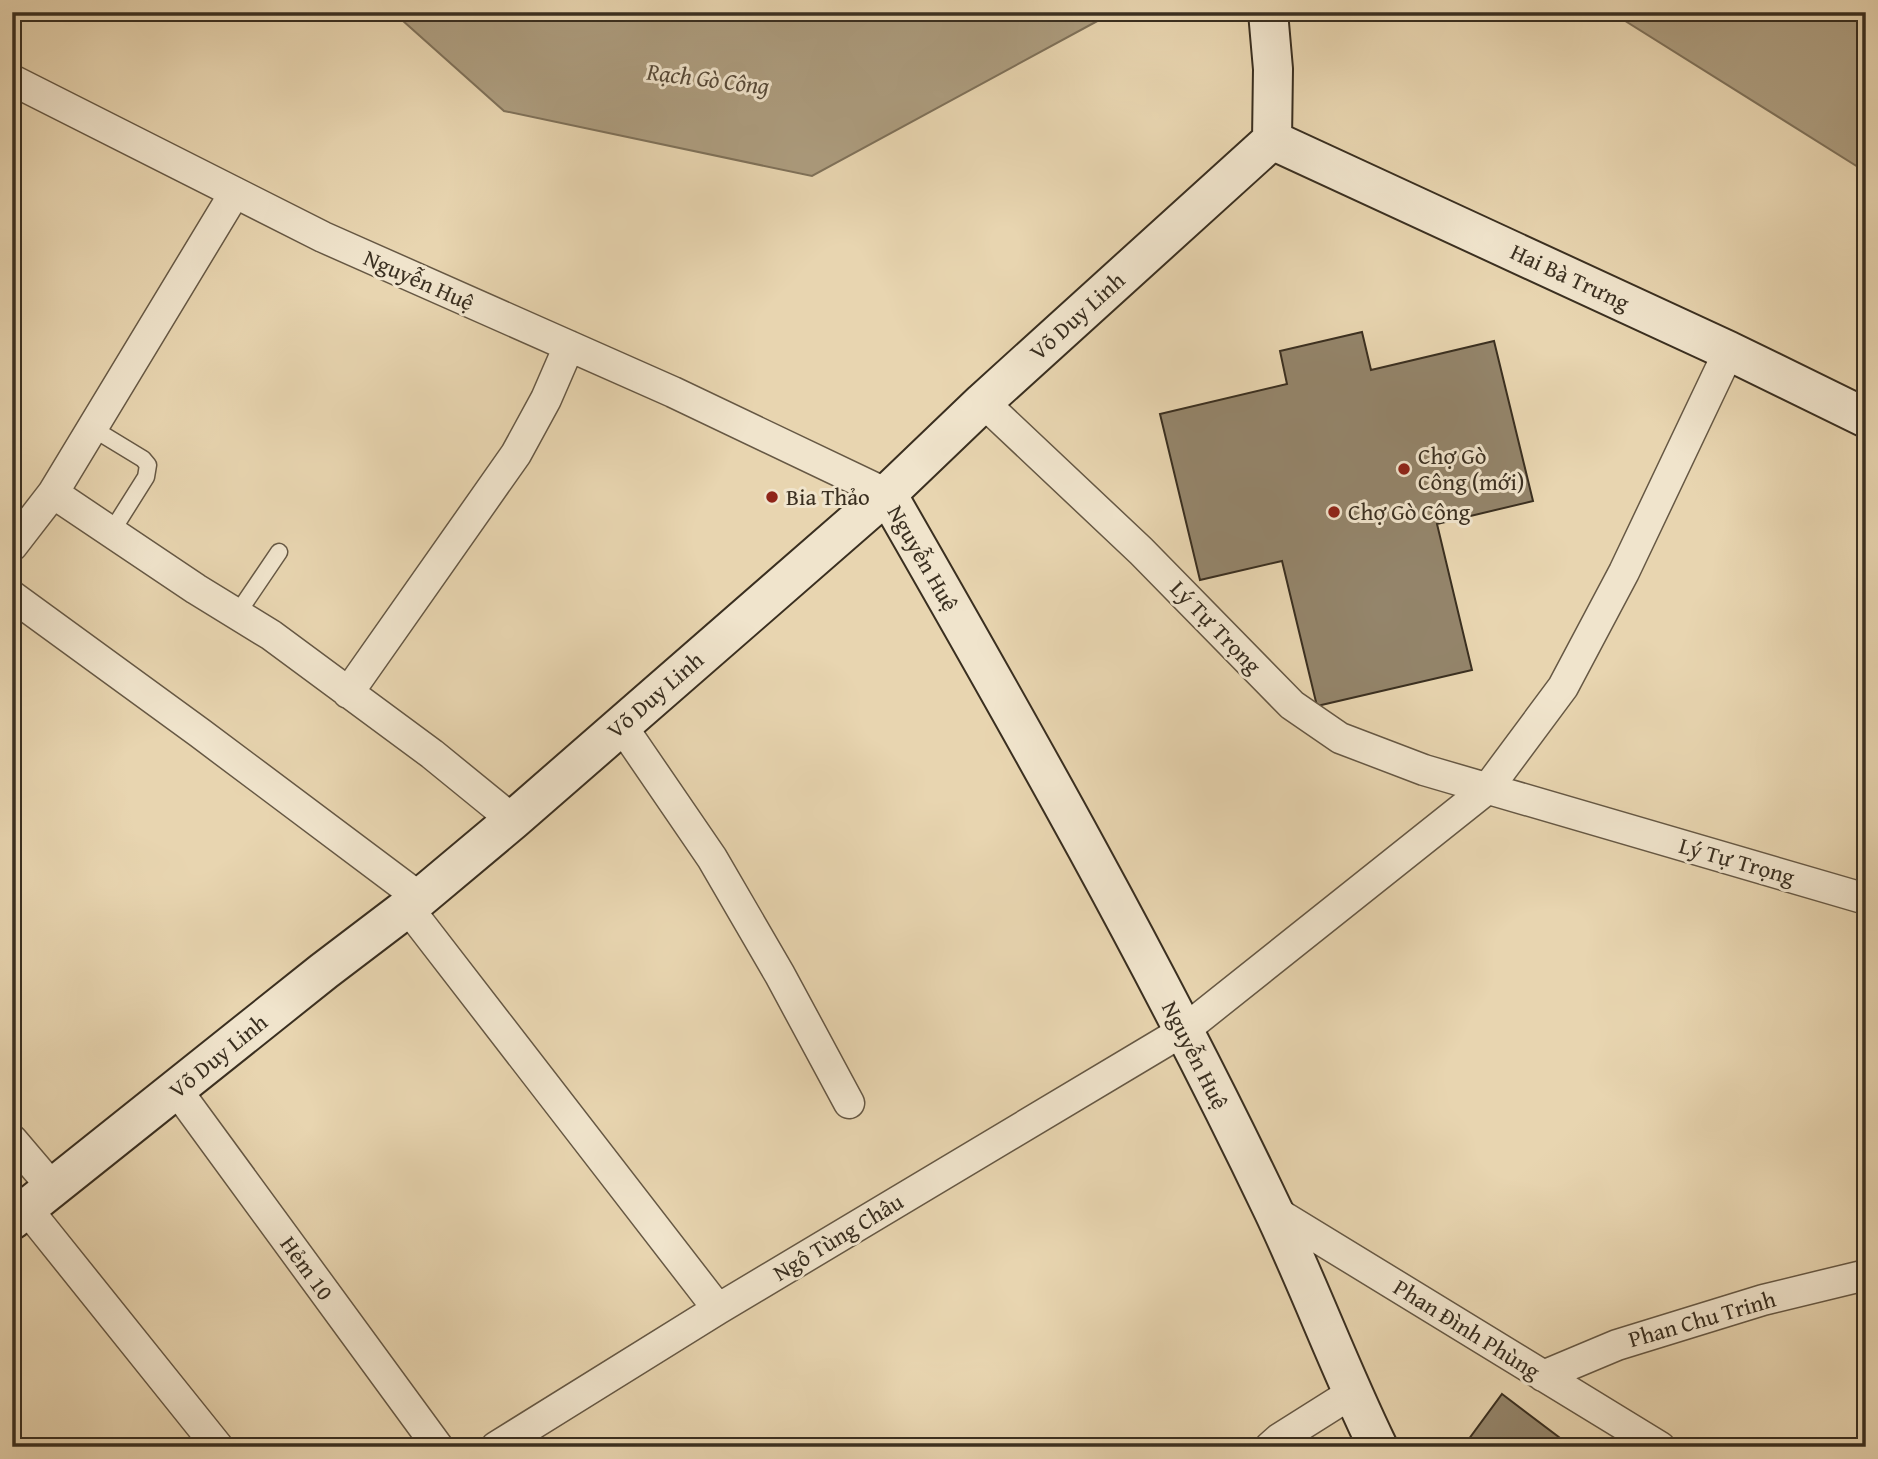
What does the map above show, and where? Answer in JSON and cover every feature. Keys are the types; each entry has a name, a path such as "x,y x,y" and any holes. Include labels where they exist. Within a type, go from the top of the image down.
{"main road":[{"path":"1268,12 1273,69 1272,140"},
{"name":"Hai Bà Trưng","path":"1272,140 1729,351 1866,418"},
{"name":"Võ Duy Linh","path":"30,1205 324,971 414,903 513,820 887,494 983,402 1272,140"},
{"name":"Nguyễn Huệ","path":"887,494 1048,774 1183,1031 1274,1211 1378,1447"}],"street":[{"name":"Nguyễn Huệ","path":"12,80 323,237 673,393 887,494"},
{"path":"12,546 53,493 234,194"},
{"path":"348,693 516,454 546,399 569,346"},
{"path":"1183,1031 1488,788 1563,687 1624,572 1729,351"},
{"name":"Lý Tự Trọng","path":"983,402 1141,551 1292,705 1340,738 1424,770 1866,899"},
{"path":"53,493 271,635 432,754 513,820"},
{"path":"12,596 200,733 414,903 718,1309"},
{"path":"621,725 712,858 780,975 849,1103"},
{"name":"Ngô Tùng Châu","path":"496,1447 718,1309 1183,1031"},
{"name":"Hẻm 10","path":"176,1089 438,1447"},
{"path":"12,1140 30,1205 218,1447"},
{"name":"Phan Đình Phùng","path":"1274,1211 1660,1447"},
{"name":"Phan Chu Trinh","path":"1543,1376 1616,1345 1763,1300 1866,1275"},
{"path":"1270,1447 1352,1392"}],"lane":[{"path":"92,428 143,459 148,465 146,477 112,531"},
{"path":"237,614 279,552"}],"water":[{"name":"Rạch Gò Công","path":"393,12 1114,12 812,176 504,111"},
{"path":"1611,12 1866,12 1866,172"}],"building":[{"name":"Chợ Gò Công","path":"1362,332 1371,370 1494,341 1533,501 1437,524 1472,670 1317,706 1282,561 1200,580 1160,414 1287,384 1280,351"},
{"path":"1502,1394 1572,1447 1463,1447"}],"place":[{"name":"Chợ Gò Công (mới)","path":"1404,469"},
{"name":"Bia Thảo","path":"772,497"},
{"name":"Chợ Gò Công","path":"1334,512"}]}
